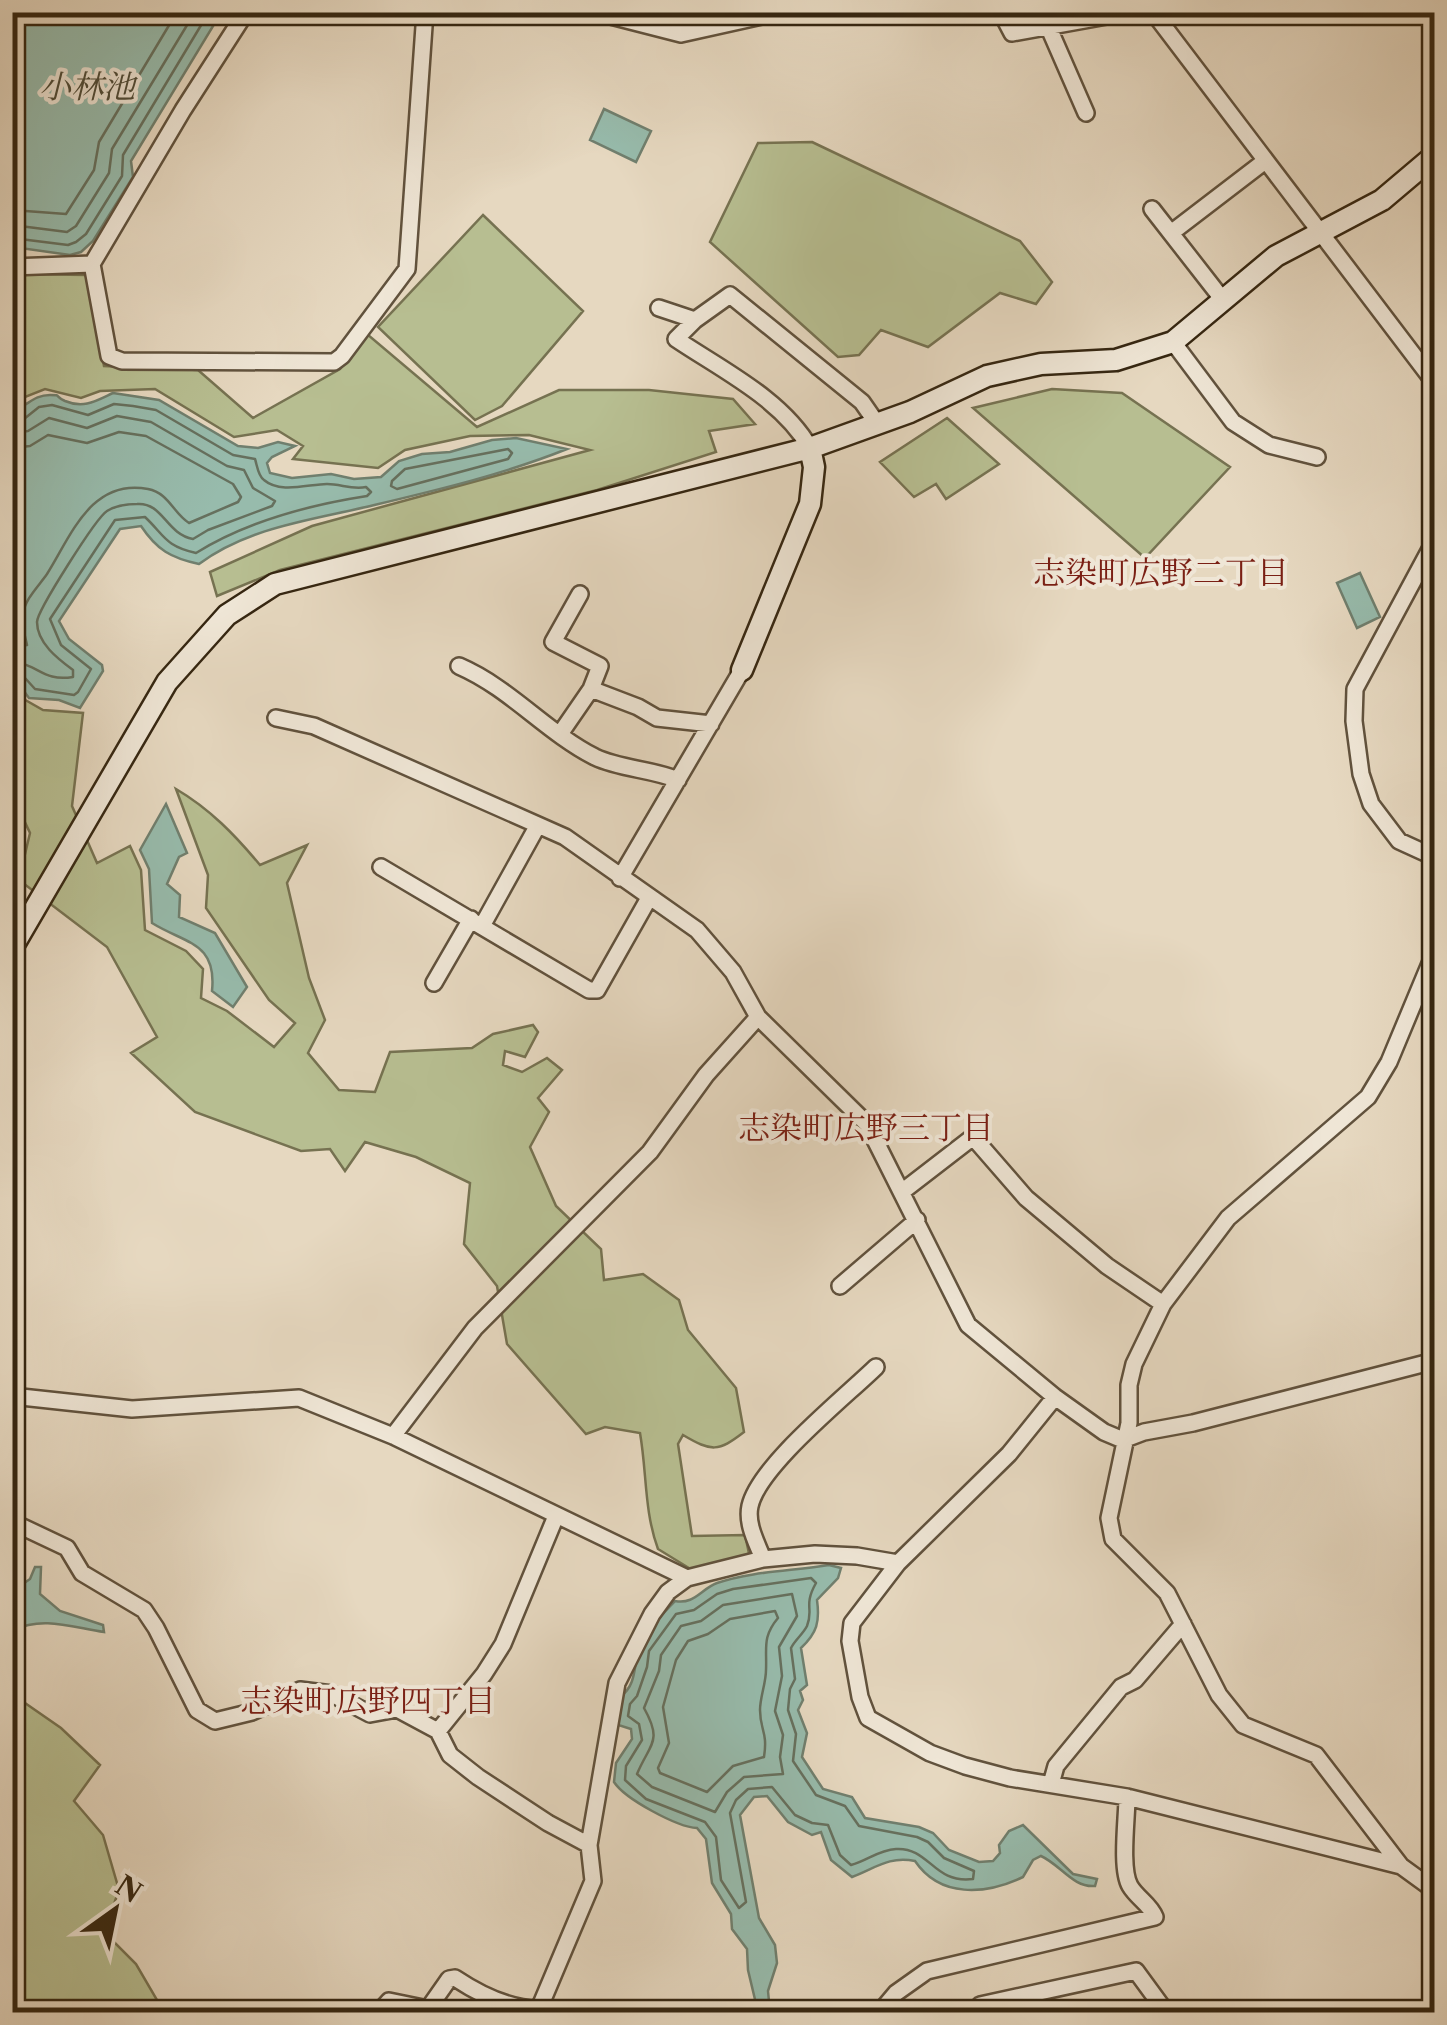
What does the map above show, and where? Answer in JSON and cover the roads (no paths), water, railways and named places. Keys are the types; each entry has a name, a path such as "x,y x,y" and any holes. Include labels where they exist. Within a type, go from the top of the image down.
{"street":[{"path":"246,12 92,264 109,356 122,361 334,362 407,269 425,12"},
{"path":"595,12 682,34 780,12"},
{"path":"1002,12 1012,33 1128,12"},
{"path":"1153,12 1434,382"},
{"path":"1048,26 1086,112"},
{"path":"12,948 167,682 227,615 275,584 810,448 878,424 987,376 1041,364 1116,360 1173,342 1276,256 1382,200 1434,156"},
{"path":"1170,233 1265,161"},
{"path":"1152,210 1224,300"},
{"path":"12,267 92,264"},
{"path":"620,878 742,670 810,504 814,467 801,432 777,407 676,339 730,295 862,402 878,424"},
{"path":"659,308 695,320"},
{"path":"1173,342 1233,422 1269,445 1316,457"},
{"path":"1434,542 1355,689 1354,722 1361,774 1371,804 1399,841 1434,858"},
{"path":"560,734 591,689 600,666 553,642 580,594"},
{"path":"459,666 488,678 598,758 678,780"},
{"path":"591,689 657,718 711,724"},
{"path":"276,718 314,726 565,838 707,941 733,972 758,1017 867,1124 968,1324 1055,1397 1104,1432 1123,1440 1434,1361"},
{"path":"434,983 538,826"},
{"path":"381,867 589,990 598,990 649,898"},
{"path":"1434,954 1390,1062 1368,1097 1228,1218 1163,1304 1134,1364 1130,1423 1123,1440 1120,1479 1109,1518 1114,1539 1167,1592 1219,1695 1243,1725 1316,1755 1402,1866 1434,1890"},
{"path":"393,1436 475,1328 650,1152 706,1075 758,1017"},
{"path":"903,1190 974,1138 1026,1198 1108,1266 1163,1304"},
{"path":"840,1286 917,1220"},
{"path":"763,1559 750,1524 750,1504 772,1467 876,1367"},
{"path":"12,1396 132,1410 299,1398 393,1436 688,1578"},
{"path":"1055,1397 1009,1454 898,1564 852,1623 850,1641 860,1697 868,1718 965,1766 1010,1778 1127,1797 1402,1866"},
{"path":"438,1732 503,1644 556,1516"},
{"path":"12,1522 67,1548 82,1573 144,1610 197,1710 215,1721 252,1712 300,1690 332,1694 370,1714 397,1710 438,1732 450,1755 478,1776 589,1846"},
{"path":"379,2012 389,2001 428,2009 449,1979 456,1978 503,2002 542,2011 593,1881 589,1846 617,1683 652,1614 668,1592 688,1578 763,1559 815,1554 857,1556 898,1564"},
{"path":"1051,1784 1056,1766 1066,1752 1121,1687 1135,1680 1184,1624"},
{"path":"880,2012 896,1993 927,1971 1155,1918 1152,1909 1130,1888 1126,1875 1127,1797"},
{"path":"980,2012 980,2005 1136,1972 1166,2012"}],"water":[{"name":"小林池","path":"13,12 221,13 131,161 133,177 93,241 81,252 70,255 13,247"},
{"path":"604,109 651,131 636,162 590,140"},
{"path":"113,393 159,400 238,446 258,448 278,442 295,446 267,463 270,473 292,478 331,474 354,479 381,477 399,461 492,440 516,438 567,449 467,482 280,527 237,542 199,564 166,552 141,526 120,529 59,621 69,639 102,665 103,671 80,708 59,700 29,698 13,683 13,410 44,396 56,395 84,404"},
{"path":"1360,573 1380,617 1357,628 1337,583"},
{"path":"166,804 187,853 179,857 167,884 180,895 179,917 215,933 247,987 233,1007 212,991 210,963 204,953 152,923 149,869 140,850"},
{"path":"829,1565 841,1568 838,1578 817,1600 816,1627 801,1648 807,1685 800,1691 803,1700 798,1710 807,1733 802,1757 823,1789 852,1797 865,1818 919,1827 933,1833 949,1850 979,1862 993,1861 1009,1831 1023,1825 1073,1874 1097,1879 1095,1886 1087,1886 1041,1856 1033,1860 1023,1877 979,1890 937,1882 915,1861 906,1860 882,1864 852,1877 831,1860 821,1832 812,1835 788,1822 767,1796 754,1797 740,1815 759,1918 775,1945 777,1963 768,1991 770,2012 758,2012 747,1949 732,1929 731,1914 712,1883 706,1839 697,1828 677,1823 640,1804 614,1782 616,1763 632,1739 631,1729 615,1724 621,1696 633,1679 640,1646 675,1601 687,1601 730,1579"},
{"path":"35,1567 41,1567 40,1594 60,1611 103,1625 104,1632 46,1623 13,1630 13,1591 30,1579"}],"district":[{"name":"志染町広野二丁目","path":"1161,573"},
{"name":"志染町広野三丁目","path":"866,1128"},
{"name":"志染町広野四丁目","path":"368,1701"}]}
